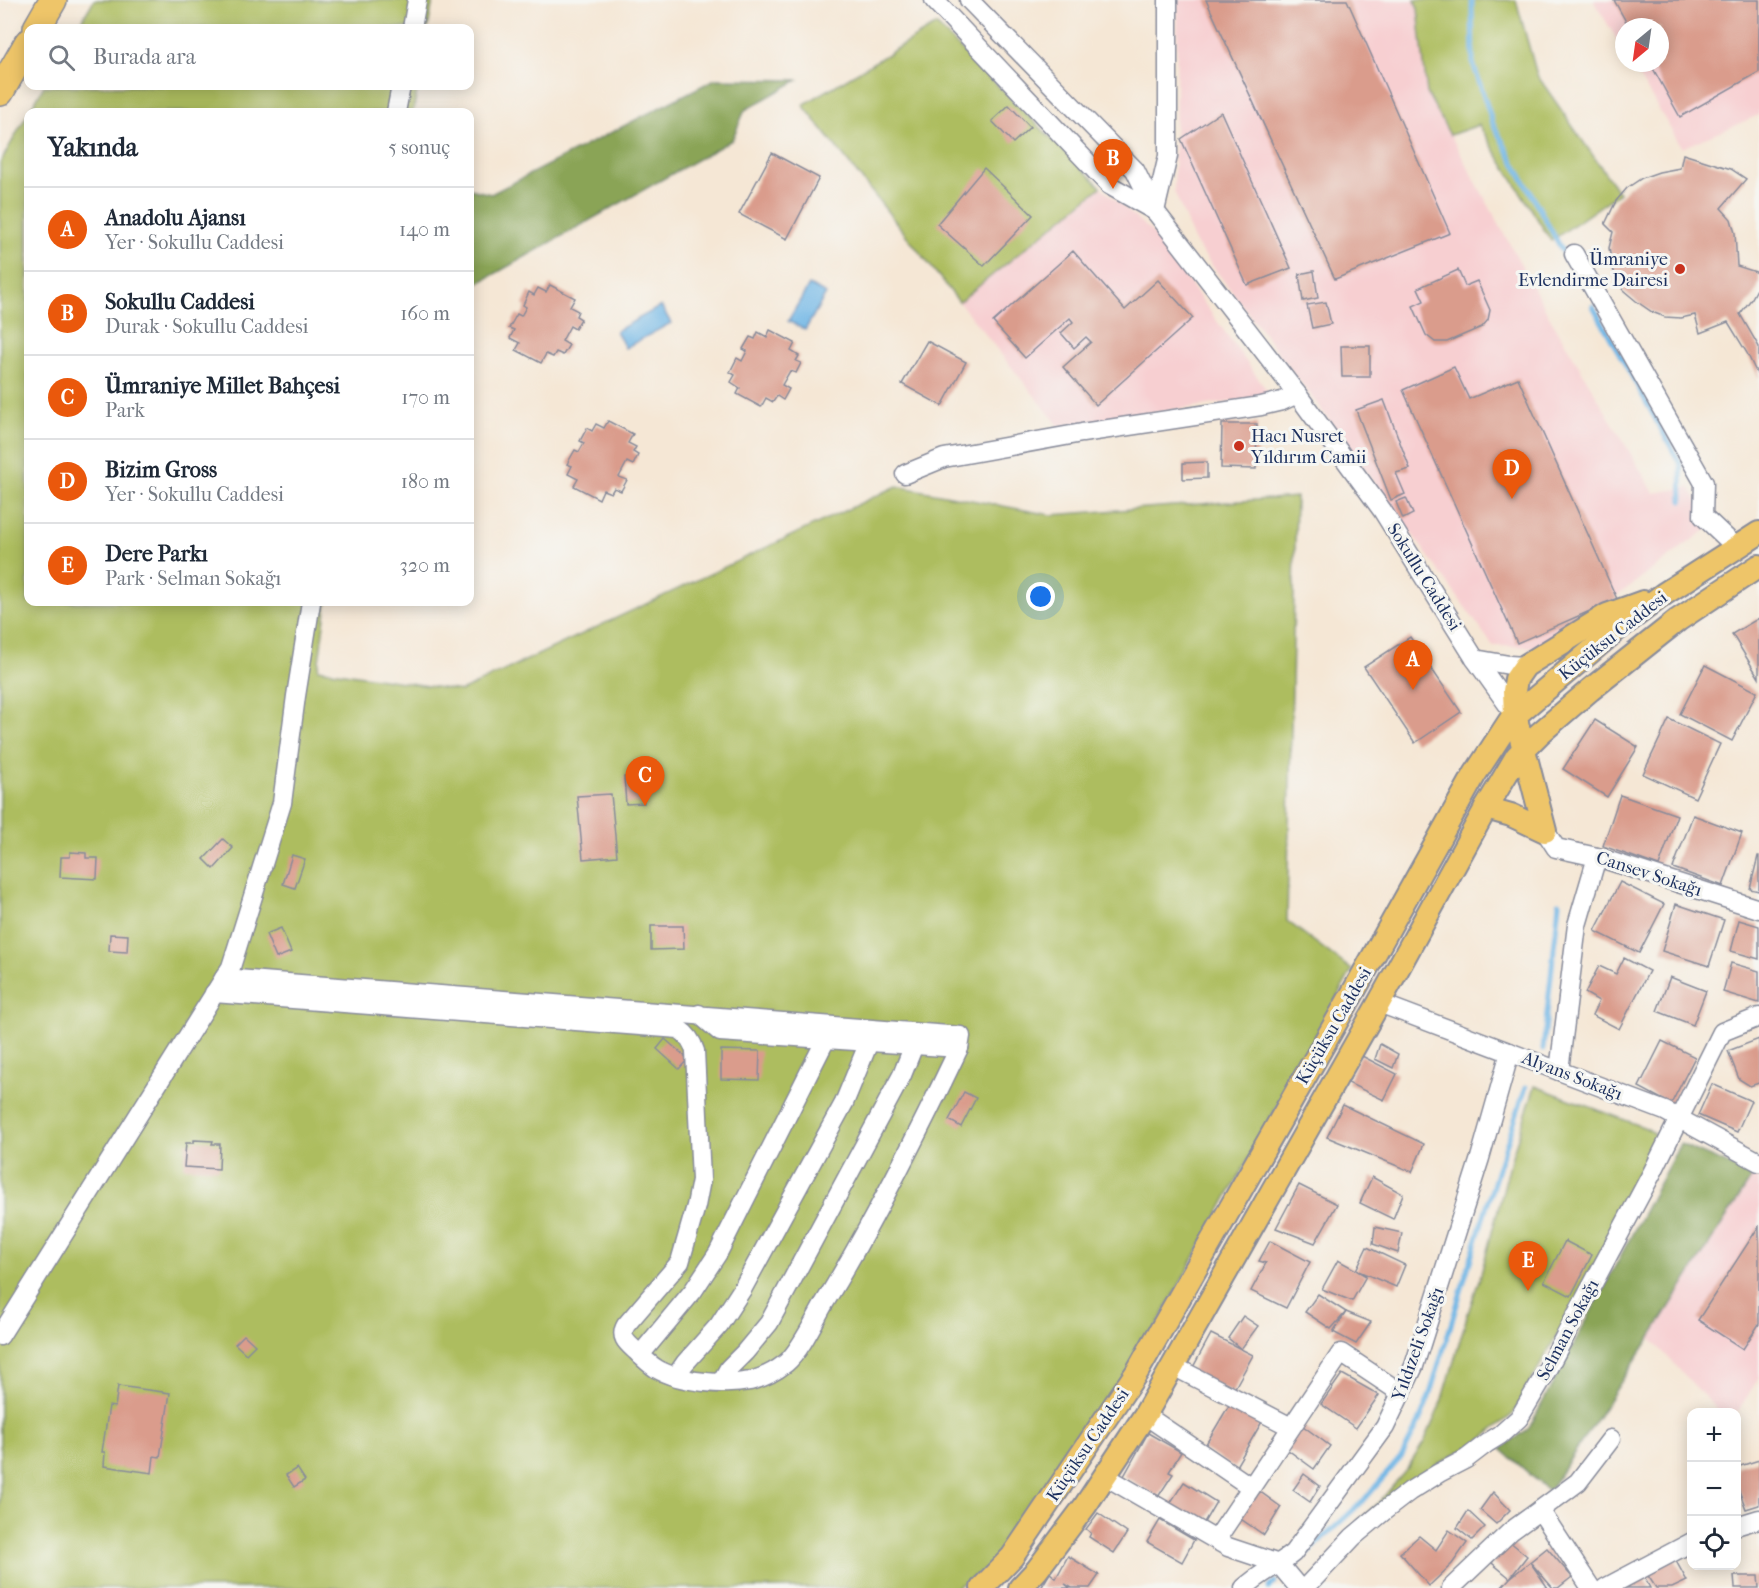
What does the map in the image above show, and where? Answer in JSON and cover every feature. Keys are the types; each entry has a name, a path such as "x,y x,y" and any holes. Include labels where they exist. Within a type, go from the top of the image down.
{"highway":[{"path":"39,24 53,0"},
{"path":"0,92 24,50"}],"main road":[{"name":"Küçüksu Caddesi","path":"982,1588 1012,1557 1137,1372 1475,774 1511,719 1616,630 1664,594 1759,533"},
{"name":"Küçüksu Caddesi","path":"1020,1588 1037,1570 1085,1506 1145,1415 1510,767 1531,741 1590,690 1678,620 1759,566"},
{"path":"1545,831 1531,741 1515,715 1516,680 1525,666 1607,615 1664,594"},
{"path":"1486,808 1510,815 1545,831"},
{"path":"1355,989 1379,1003"}],"street":[{"path":"412,24 417,0"},
{"name":"Sokullu Caddesi","path":"934,0 1108,185 1155,211"},
{"path":"949,16 970,0"},
{"name":"Sokullu Caddesi","path":"970,0 1135,170 1155,211 1297,394 1382,510 1475,659 1515,715"},
{"path":"1155,211 1168,156 1168,0"},
{"path":"397,108 400,90"},
{"path":"1574,254 1704,483 1703,516 1737,548"},
{"path":"905,474 944,458 1082,433 1261,406 1282,401 1297,394"},
{"path":"0,1336 41,1279 231,967 282,803 310,606"},
{"path":"1475,659 1525,666"},
{"name":"Cansev Sokağı","path":"1545,831 1556,848 1597,857 1759,909"},
{"path":"1559,1071 1577,925 1597,857"},
{"path":"219,985 699,1014 961,1036 959,1048 920,1129 857,1247 792,1358 775,1371 752,1381 738,1383 698,1381 657,1369 625,1341 623,1334 624,1329 680,1262 699,1194 700,1151 694,1051 692,1042 686,1034 679,1029 219,985"},
{"name":"Alyans Sokağı","path":"1379,1003 1665,1111 1759,1162"},
{"path":"699,1014 720,1032 959,1048"},
{"name":"Selman Sokağı","path":"1305,1588 1353,1537 1384,1511 1410,1491 1466,1460 1519,1418 1541,1381 1680,1119 1722,1032 1759,1017"},
{"path":"640,1355 693,1291 718,1253 826,1039"},
{"path":"676,1376 719,1325 743,1288 844,1103 868,1042"},
{"path":"721,1382 729,1368 769,1323 903,1075 914,1045"},
{"name":"Yıldızeli Sokağı","path":"1244,1588 1293,1553 1385,1427 1414,1366 1480,1158 1510,1052"},
{"path":"1216,1540 1341,1353 1401,1393"},
{"path":"1173,1366 1291,1427"},
{"path":"1145,1415 1251,1487"},
{"path":"1451,1588 1511,1530 1578,1482 1611,1439"},
{"path":"1105,1476 1228,1547 1280,1564 1299,1588"},
{"path":"1540,1510 1591,1588"},
{"path":"1741,1525 1759,1519"},
{"path":"1605,1588 1687,1545"}],"shaded area":[{"path":"1178,0 1415,0 1428,94 1548,314 1654,493 1690,487 1711,526 1548,647 1493,646 1340,434 1195,243 1174,191"},
{"path":"1593,0 1759,0 1759,115 1682,148 1636,72 1669,72 1669,18 1615,18 1615,36"},
{"path":"1101,187 1155,235 1271,396 1059,426 959,302"},
{"path":"1753,1175 1759,1179 1759,1377 1740,1408 1715,1408 1650,1338"}],"green space":[{"path":"94,0 433,0 429,24 79,24"},
{"path":"1415,0 1516,0 1537,75 1619,193 1551,241 1479,125 1450,135 1427,93 1418,9"},
{"path":"936,25 1101,187 959,302 803,105"},
{"path":"715,79 798,80 745,110 732,140 474,286 474,190 491,194"},
{"path":"42,90 417,90 414,108 31,108"},
{"path":"24,120 24,606 326,606 318,669 461,691 897,486 1051,515 1296,497 1287,921 1352,970 1138,1360 993,1565 955,1588 0,1588 0,163"},
{"path":"1535,1086 1646,1128 1654,1133 1657,1146 1572,1308 1513,1414 1478,1442 1438,1464 1361,1523 1358,1521 1381,1500 1407,1469 1424,1442 1443,1399 1481,1274 1512,1156"},
{"path":"1680,1144 1753,1175 1650,1338 1549,1491 1501,1449 1529,1428"}],"water":[{"path":"809,285 826,294 805,330 788,321"},
{"path":"661,306 671,323 625,348 616,331"}],"building":[{"path":"1206,0 1347,0 1450,233 1335,279"},
{"path":"1614,0 1759,0 1759,72 1680,117 1655,72 1669,72 1669,18 1624,18"},
{"path":"1009,105 1030,127 1013,143 992,121"},
{"path":"1221,112 1291,268 1247,285 1181,139"},
{"path":"772,153 819,178 787,239 739,214"},
{"name":"Ümraniye Evlendirme Dairesi","path":"1683,154 1731,169 1746,179 1721,208 1731,219 1735,233 1737,266 1759,273 1757,289 1740,314 1759,347 1759,378 1728,322 1700,333 1695,315 1681,318 1665,317 1652,312 1623,290 1617,281 1609,248 1613,232 1605,224 1616,201 1627,188 1642,178 1680,168"},
{"path":"984,168 1033,215 984,266 937,224"},
{"path":"1073,251 1125,310 1158,280 1193,318 1096,405 1063,367 1091,342 1086,337 1074,348 1061,333 1073,322 1070,318 1025,358 993,322"},
{"path":"1458,270 1465,286 1477,281 1490,310 1488,320 1482,327 1447,342 1435,342 1426,335 1413,306 1424,301 1418,288"},
{"path":"1314,271 1318,298 1303,301 1299,274"},
{"path":"550,285 575,298 570,307 578,311 576,316 581,319 575,329 570,326 562,341 569,345 563,355 556,352 553,357 546,354 541,363 516,350 520,343 510,338 514,330 509,328 517,314 521,316 526,307 523,305 529,292 534,295 538,288 546,292"},
{"path":"1326,302 1331,324 1312,328 1307,305"},
{"path":"770,330 795,343 791,351 799,356 796,361 801,363 796,373 790,371 782,385 789,389 783,400 777,396 773,402 766,398 761,407 737,394 740,388 731,382 735,375 730,372 737,358 742,361 747,351 743,349 750,337 755,339 758,332 767,337"},
{"path":"927,341 966,362 942,406 902,384"},
{"path":"1341,346 1370,346 1370,377 1342,377"},
{"path":"1454,367 1469,399 1518,378 1617,599 1517,643 1403,390"},
{"path":"1384,400 1410,469 1396,473 1405,494 1391,500 1356,410"},
{"path":"608,421 633,434 628,443 636,447 633,452 638,455 633,465 627,462 619,477 627,480 621,491 614,488 611,493 603,490 599,499 574,486 578,479 568,474 572,466 567,464 575,450 579,452 584,443 580,441 587,428 592,431 596,424 604,428"},
{"name":"Hacı Nusret Yıldırım Camii","path":"1222,424 1257,424 1256,469 1221,468"},
{"path":"1207,462 1207,478 1183,479 1183,463"},
{"path":"1406,498 1413,514 1403,519 1396,502"},
{"path":"1759,618 1759,678 1732,634"},
{"path":"1410,637 1461,712 1415,743 1364,667"},
{"path":"1705,665 1757,692 1732,741 1680,714"},
{"path":"1669,719 1720,744 1695,798 1643,774"},
{"path":"1595,720 1638,747 1607,797 1563,769"},
{"path":"642,776 644,803 626,804 624,777"},
{"path":"611,794 617,856 583,859 577,796"},
{"path":"1620,795 1677,815 1659,866 1603,846"},
{"path":"1693,815 1742,833 1723,886 1673,868"},
{"path":"223,839 233,848 214,869 204,859"},
{"path":"70,852 86,853 86,858 98,858 97,879 60,877 61,857 70,857"},
{"path":"292,855 305,859 295,888 283,884"},
{"path":"1759,856 1759,891 1750,889"},
{"path":"1620,882 1664,904 1639,953 1595,931"},
{"path":"1676,904 1724,920 1709,966 1662,951"},
{"path":"1739,920 1759,926 1759,959 1731,951"},
{"path":"651,926 683,926 684,949 651,950"},
{"path":"281,928 291,952 276,958 266,934"},
{"path":"110,934 128,935 127,952 109,951"},
{"path":"1624,958 1649,971 1619,1029 1592,1015 1599,1001 1585,993 1599,966 1616,974"},
{"path":"1731,963 1759,971 1759,1003 1723,992"},
{"path":"1670,977 1706,991 1693,1025 1657,1011"},
{"path":"665,1039 688,1059 679,1069 657,1049"},
{"path":"1759,1039 1759,1083 1750,1086 1739,1079 1728,1051"},
{"path":"1662,1041 1695,1057 1671,1104 1639,1087"},
{"path":"1380,1044 1398,1054 1393,1068 1375,1059"},
{"path":"721,1050 760,1051 759,1080 721,1079"},
{"path":"1360,1055 1397,1074 1384,1100 1348,1083"},
{"path":"1712,1084 1751,1101 1737,1132 1698,1115"},
{"path":"964,1092 976,1098 961,1127 949,1120"},
{"path":"1343,1105 1424,1144 1412,1172 1327,1137"},
{"path":"194,1140 213,1141 212,1144 220,1144 219,1169 184,1167 186,1143 194,1143"},
{"path":"1372,1177 1403,1194 1393,1219 1360,1203"},
{"path":"1299,1185 1337,1204 1315,1243 1276,1228"},
{"path":"1759,1226 1759,1324 1743,1349 1698,1320"},
{"path":"1375,1227 1402,1233 1398,1253 1373,1244"},
{"path":"1270,1241 1310,1262 1286,1308 1251,1291 1266,1263 1259,1261"},
{"path":"1565,1241 1592,1255 1571,1296 1544,1282"},
{"path":"1367,1247 1405,1265 1396,1287 1356,1270"},
{"path":"1338,1260 1366,1276 1352,1301 1322,1289"},
{"path":"1318,1294 1346,1312 1331,1329 1305,1312"},
{"path":"1346,1312 1371,1322 1356,1344 1333,1332"},
{"path":"1243,1316 1258,1326 1241,1349 1228,1338"},
{"path":"1211,1334 1253,1355 1232,1393 1191,1371"},
{"path":"244,1335 255,1345 246,1354 235,1344"},
{"path":"1342,1374 1379,1395 1356,1428 1321,1404"},
{"path":"118,1386 170,1393 160,1457 154,1456 152,1473 104,1466 105,1452 102,1452 109,1406 115,1407"},
{"path":"1231,1402 1263,1420 1235,1468 1203,1449"},
{"path":"1299,1423 1330,1446 1314,1469 1284,1447"},
{"path":"1148,1433 1181,1452 1169,1472 1173,1474 1158,1497 1124,1476"},
{"path":"1759,1460 1759,1505 1746,1509 1741,1496 1741,1466"},
{"path":"297,1468 305,1480 294,1487 286,1475"},
{"path":"1304,1474 1320,1486 1310,1502 1293,1490"},
{"path":"1184,1482 1216,1502 1202,1526 1169,1505"},
{"path":"1255,1488 1281,1507 1264,1535 1235,1515"},
{"path":"1493,1492 1510,1510 1496,1524 1480,1510"},
{"path":"1468,1511 1485,1527 1472,1540 1457,1528"},
{"path":"1098,1513 1127,1533 1114,1553 1089,1537 1091,1533 1086,1529"},
{"path":"1160,1520 1194,1540 1182,1562 1147,1542"},
{"path":"1449,1530 1467,1543 1452,1564 1429,1586 1400,1553 1419,1536 1436,1550"},
{"path":"1508,1540 1527,1556 1510,1578 1492,1563"},
{"path":"1547,1548 1572,1577 1558,1588 1553,1588 1530,1562 1548,1588 1501,1588 1510,1578"},
{"path":"1671,1552 1687,1581 1672,1588 1656,1588 1643,1568"},
{"path":"1068,1556 1099,1575 1090,1588 1072,1588 1065,1584 1070,1588 1041,1588 1050,1573 1056,1578"},
{"path":"1642,1573 1650,1588 1615,1588"},
{"path":"1734,1576 1758,1576 1759,1588 1735,1588"}],"waterway":[{"path":"1472,0 1473,63 1493,124 1568,261"},
{"path":"1593,306 1681,465 1682,501"},
{"path":"1543,1049 1559,903"},
{"path":"1297,1562 1364,1500 1402,1456 1419,1422 1429,1397 1498,1169 1526,1087"},
{"path":"1269,1588 1275,1582"}],"place":[{"name":"Sokullu Caddesi","path":"1113,189"},
{"name":"Ümraniye Evlendirme Dairesi","path":"1680,269"},
{"name":"Hacı Nusret Yıldırım Camii","path":"1239,446"},
{"name":"Bizim Gross","path":"1512,499"},
{"name":"Anadolu Ajansı","path":"1413,690"},
{"name":"Ümraniye Millet Bahçesi","path":"645,806"},
{"name":"Dere Parkı","path":"1528,1291"}]}
